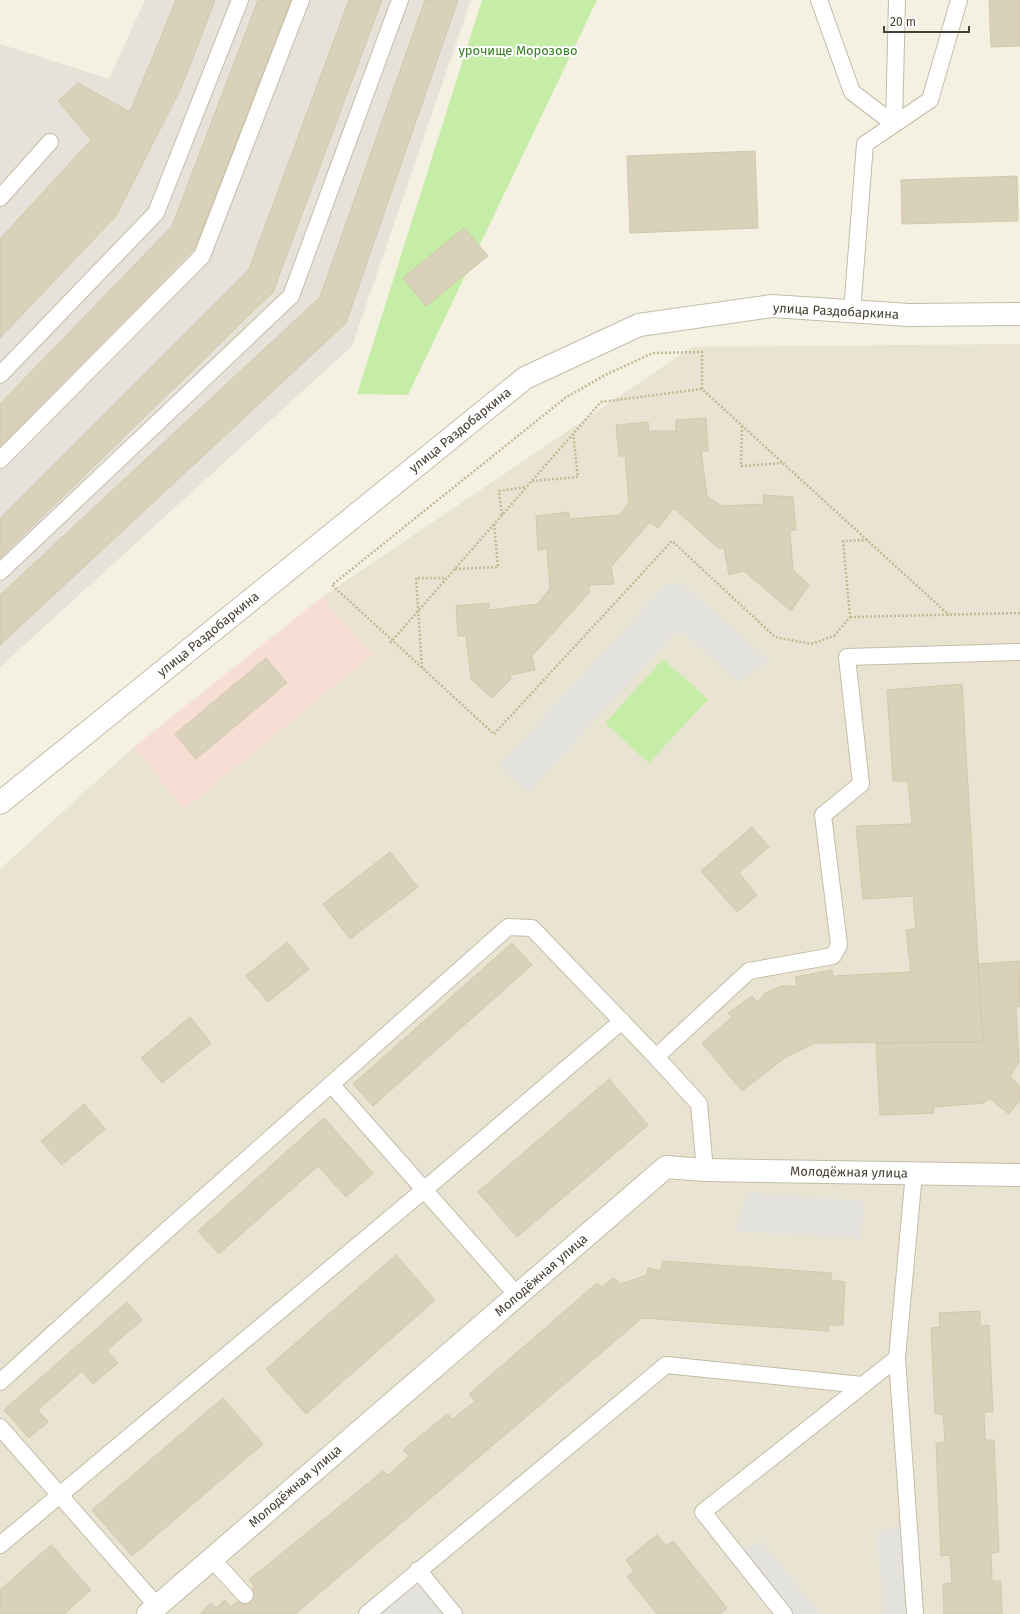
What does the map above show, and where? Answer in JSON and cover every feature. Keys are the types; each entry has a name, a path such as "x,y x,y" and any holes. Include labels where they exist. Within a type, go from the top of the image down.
{"street":[{"name":"улица Раздобаркина","path":"0,803 525,378 639,325 772,306 910,315 1020,314"},
{"name":"Молодёжная улица","path":"152,1610 666,1167 705,1170 1020,1175"}],"lane":[{"path":"0,375 156,213 240,0"},
{"path":"0,460 202,256 301,0"},
{"path":"0,572 291,296 400,0"},
{"path":"819,0 852,92 894,124"},
{"path":"894,124 897,0"},
{"path":"852,312 865,144 930,100 959,0"},
{"path":"0,198 50,142"},
{"path":"656,1058 749,971 833,956 839,945 823,815 861,784 847,657 1020,652"},
{"path":"0,1382 166,1230 508,927 532,928 700,1104 705,1170"},
{"path":"0,1545 424,1190 622,1021"},
{"path":"331,1084 517,1295"},
{"path":"914,1174 897,1358 915,1614"},
{"path":"784,1614 703,1512 897,1358"},
{"path":"367,1614 666,1365 862,1385"},
{"path":"0,1427 60,1495 152,1610"},
{"path":"212,1559 245,1595"},
{"path":"418,1570 454,1614"}],"path":[{"path":"949,615 702,389 702,352 653,353 605,375 565,398 332,584 391,641 494,734 672,541 775,637 811,644 834,636 850,618 1020,613"},
{"path":"391,641 601,402 702,389"},
{"path":"742,425 741,466 783,463"},
{"path":"531,481 578,477 573,434"},
{"path":"502,515 499,491 526,487"},
{"path":"455,569 498,568 494,524"},
{"path":"850,618 843,541 868,540"},
{"path":"422,668 416,578 447,578"}],"shaded area":[{"path":"145,0 471,0 352,346 0,667 0,44 109,79"},
{"path":"1020,344 1020,1614 0,1614 0,869 134,747 184,809 373,655 322,597 692,347"},
{"path":"682,583 770,661 737,682 685,634 673,635 528,793 498,766 666,584"},
{"path":"322,597 373,655 184,810 134,747"},
{"path":"747,1192 864,1201 862,1239 735,1231"},
{"path":"908,1524 915,1614 884,1614 877,1533"},
{"path":"762,1541 820,1614 784,1614 736,1552"},
{"path":"418,1570 454,1614 367,1614"}],"green space":[{"name":"урочище Морозово","path":"482,0 597,0 408,395 357,394"},
{"path":"663,659 708,699 649,763 605,723"}],"building":[{"path":"176,0 215,0 182,86 116,216 0,338 0,239 91,140 58,101 78,83 130,112"},
{"path":"258,0 291,0 195,248 0,446 0,404 172,226"},
{"path":"349,0 382,0 273,292 0,558 0,518 249,269"},
{"path":"425,0 458,0 346,323 0,645 0,595 320,297"},
{"path":"989,0 1020,0 1020,46 991,47"},
{"path":"755,151 758,228 630,233 627,156"},
{"path":"1017,176 1018,221 902,224 901,180"},
{"path":"464,228 488,256 426,306 403,278"},
{"path":"706,418 708,451 701,451 707,496 722,506 764,504 763,495 793,497 796,530 790,531 793,570 809,585 791,611 744,571 729,575 724,548 718,548 674,508 658,528 650,522 611,567 614,584 588,585 590,592 532,656 535,670 510,675 511,679 492,698 471,679 466,636 458,636 456,606 489,603 489,610 538,604 550,588 547,549 538,550 536,516 568,512 570,519 620,515 629,502 625,456 619,456 616,425 648,422 649,431 676,431 676,420"},
{"path":"266,658 287,683 196,759 175,734"},
{"path":"962,684 983,1042 815,1043 786,1057 742,1091 702,1043 732,1017 728,1013 752,996 758,1002 765,993 781,986 797,986 795,977 832,970 833,976 911,972 906,930 916,929 913,896 863,899 856,826 912,824 908,781 893,781 887,690"},
{"path":"752,827 769,847 739,873 757,895 737,912 701,871"},
{"path":"390,852 418,887 350,939 323,904"},
{"path":"287,942 309,969 268,1002 246,976"},
{"path":"512,943 532,965 373,1106 353,1084"},
{"path":"1019,961 1020,1006 1016,1007 1019,1062 1010,1076 1020,1087 1020,1100 1009,1114 989,1098 984,1103 933,1107 934,1113 880,1115 876,1043 983,1042 978,964"},
{"path":"190,1017 211,1043 162,1083 141,1058"},
{"path":"609,1079 648,1125 517,1237 478,1192"},
{"path":"84,1104 105,1129 62,1165 41,1141"},
{"path":"324,1118 373,1173 346,1197 318,1166 219,1254 198,1231"},
{"path":"396,1255 435,1300 306,1414 266,1369"},
{"path":"663,1261 832,1273 831,1280 845,1282 843,1325 829,1325 829,1331 642,1318 295,1614 200,1614 211,1603 216,1608 225,1600 231,1607 255,1587 249,1580 383,1471 388,1475 409,1456 403,1450 447,1414 453,1419 475,1401 469,1394 597,1283 602,1287 613,1278 621,1284 647,1275 648,1268 661,1271"},
{"path":"127,1302 142,1320 107,1350 118,1363 93,1384 82,1371 38,1410 48,1422 29,1438 4,1410"},
{"path":"980,1311 980,1326 989,1325 993,1412 984,1412 985,1440 994,1440 999,1552 991,1553 992,1581 1001,1581 1002,1614 944,1614 943,1584 952,1583 950,1555 941,1556 936,1443 945,1442 943,1414 935,1414 931,1328 940,1327 939,1313"},
{"path":"223,1398 263,1444 132,1556 92,1510"},
{"path":"657,1535 666,1546 673,1541 727,1608 720,1614 657,1614 627,1577 634,1571 626,1560"},
{"path":"51,1545 91,1590 64,1614 0,1614 0,1590"}]}
